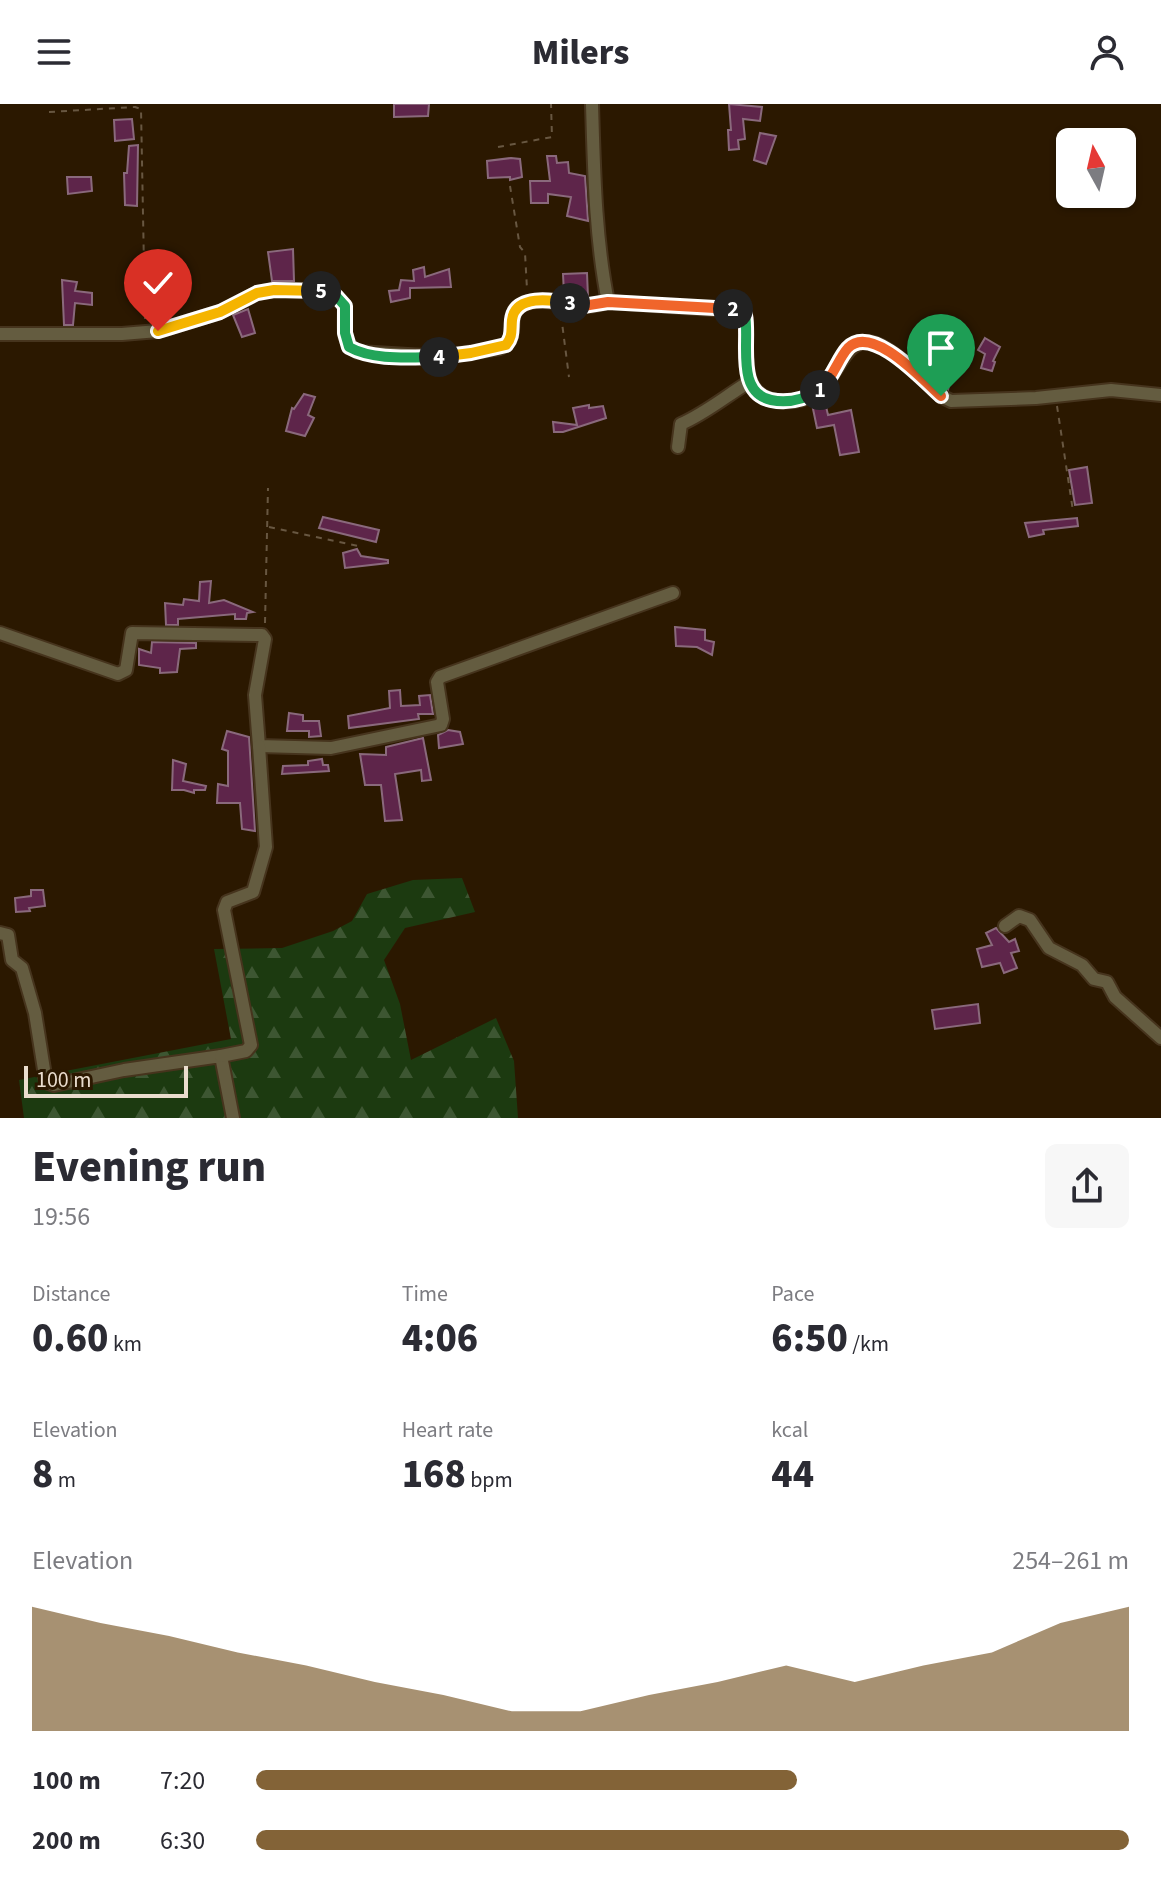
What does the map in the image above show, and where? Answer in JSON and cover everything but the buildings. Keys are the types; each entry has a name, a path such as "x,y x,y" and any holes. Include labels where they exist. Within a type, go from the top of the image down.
{"street":[{"path":"592,104 600,264 608,302"},
{"path":"0,334 145,332 177,326 220,312 257,293 274,290 321,291 336,296 345,306 345,333 349,347 358,352 441,357 506,345 512,336 512,316 526,302 583,306 608,302 742,311 746,320 749,382 753,390 766,399 779,401 807,397 819,391 832,377 848,348 860,342 884,347 951,401 1111,390 1161,395"},
{"path":"678,447 681,424 701,415 724,396 749,382"},
{"path":"259,746 331,748 441,725 443,719 437,682 440,677 673,593"},
{"path":"0,633 118,674 126,670 129,637 136,632 265,637 255,695 266,854 253,892 227,902 224,910 251,1045 243,1053 124,1070 54,1085 46,1082 35,1013 22,968 12,960 8,935 0,933"},
{"path":"1005,926 1019,916 1030,920 1049,948 1082,965 1094,979 1107,982 1115,997 1161,1038"},
{"path":"221,1056 233,1118"}],"path":[{"path":"498,147 552,137 551,104"},
{"path":"49,112 141,109 145,332"},
{"path":"510,186 520,247 525,253 526,302"},
{"path":"559,302 569,377"},
{"path":"1056,396 1073,511"},
{"path":"265,637 268,488"},
{"path":"268,527 358,546"}],"green space":[{"path":"462,878 475,912 405,928 384,960 400,1004 411,1060 496,1018 514,1061 518,1118 24,1118 19,1080 231,1039 214,949 282,948 333,931 352,921 367,894 413,880"}],"route":[{"path":"158,331 220,312 257,293 274,290 321,291 336,296 345,306 345,333 349,347 358,352 404,357 441,357 500,348 512,336 515,310 526,302 551,301 583,306 608,302 738,310 742,311 746,320 749,382 753,390 766,399 796,400 819,391 832,377 848,348 860,342 884,347 941,396"}]}
